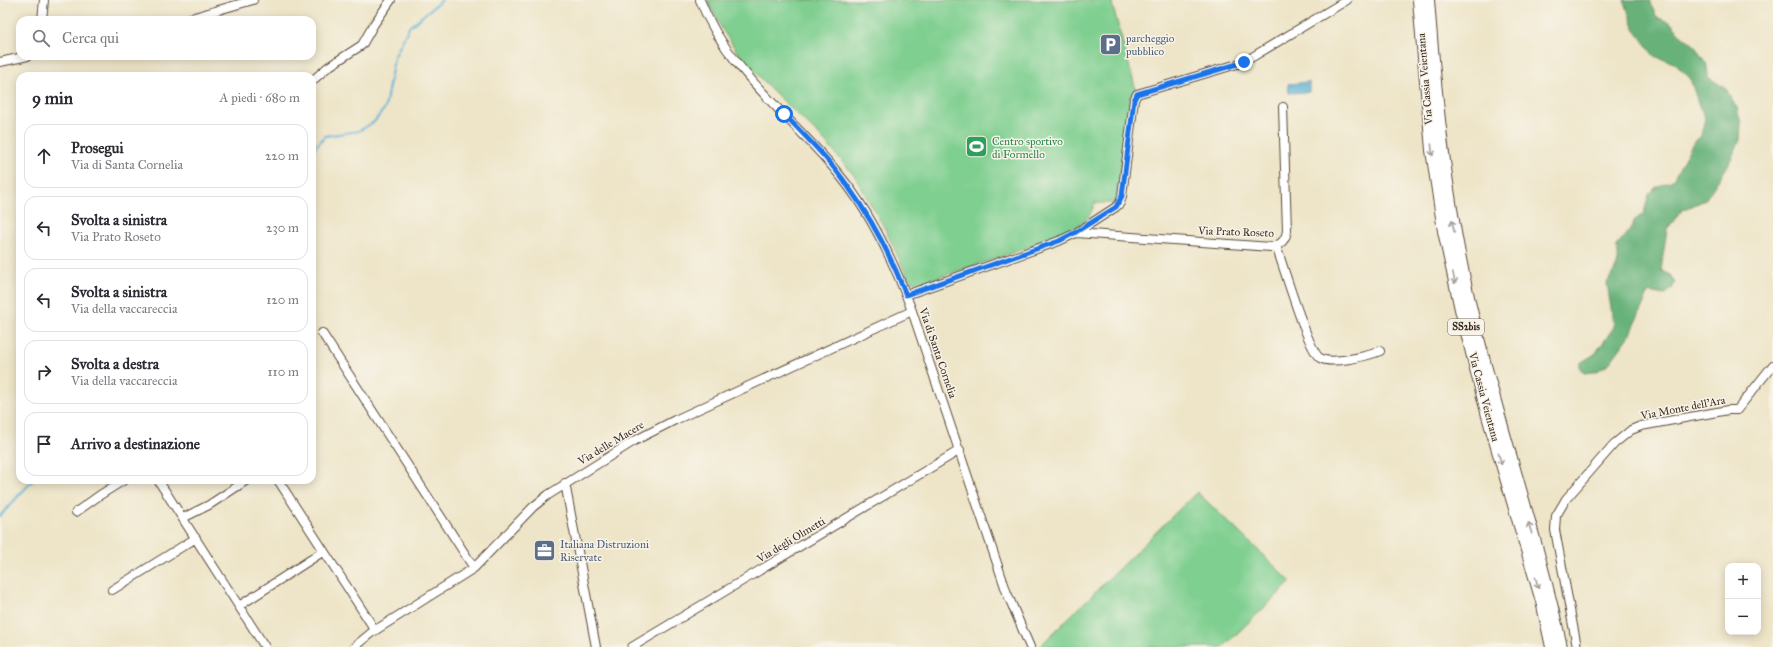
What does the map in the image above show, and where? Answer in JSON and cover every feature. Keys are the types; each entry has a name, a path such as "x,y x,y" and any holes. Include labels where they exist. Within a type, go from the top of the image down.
{"highway":[{"name":"Via Cassia Veientana","path":"1419,0 1432,150 1444,231 1461,309 1488,416 1542,601 1552,647"},
{"name":"Via Cassia Veientana","path":"1428,0 1438,124 1446,183 1456,239 1491,392 1550,594 1561,647"}],"street":[{"path":"42,16 44,0"},
{"path":"198,16 253,0"},
{"path":"316,77 328,66 362,46 374,24 391,0"},
{"name":"Via di Santa Cornelia","path":"700,0 719,38 739,66 814,146 847,185 883,245 912,311 1008,593 1029,646"},
{"name":"Via Prato Roseto","path":"906,295 1048,245 1076,232 1118,205 1122,197 1134,100 1137,94 1244,62 1347,0"},
{"path":"0,62 16,59"},
{"name":"Via Prato Roseto","path":"1076,232 1276,246 1285,239 1287,230 1283,107"},
{"path":"1276,246 1305,331 1317,356 1323,360 1330,361 1362,356 1380,351"},
{"name":"Via delle Macere","path":"354,647 375,630 474,568 538,503 565,483 634,441 660,427 912,311"},
{"path":"322,333 474,568"},
{"name":"Via Monte dell'Ara","path":"1577,647 1555,530 1556,516 1566,499 1614,444 1631,430 1648,424 1728,410 1737,410 1773,365"},
{"name":"Via degli Olmetti","path":"632,647 960,450"},
{"path":"565,483 596,647"},
{"path":"76,512 118,484"},
{"path":"161,484 265,647"},
{"path":"183,518 208,505 241,484"},
{"path":"281,484 375,630"},
{"path":"112,590 196,538"},
{"path":"239,606 324,551"}],"green space":[{"name":"Centro sportivo di Formello","path":"707,0 1111,0 1136,90 1131,93 1116,203 1094,203 1088,217 1077,227 1048,241 922,283 912,281 908,278 885,229 854,175 820,136 772,90 740,56 722,29"},
{"path":"1624,0 1650,0 1656,17 1670,22 1679,33 1694,45 1707,65 1708,77 1726,89 1737,108 1741,124 1740,140 1727,167 1705,200 1682,210 1667,229 1661,270 1670,275 1675,282 1672,289 1664,295 1649,292 1628,338 1608,365 1594,372 1584,373 1580,368 1580,363 1595,354 1614,327 1607,283 1618,261 1616,246 1632,228 1634,221 1644,213 1649,194 1655,188 1673,180 1692,144 1701,136 1705,118 1699,106 1690,78 1674,63 1654,56 1635,30"},
{"path":"1197,492 1291,582 1223,647 1040,646"}],"water":[{"path":"1309,82 1309,92 1289,93 1288,84"}],"waterway":[{"path":"316,146 325,136 359,131 374,122 385,108 394,58 409,27 442,0"},
{"path":"0,516 29,484"}],"place":[{"name":"parcheggio pubblico","path":"1111,44"},
{"name":"Centro sportivo di Formello","path":"976,147"},
{"name":"Italiana Distruzioni Riservate","path":"545,550"}],"route":[{"path":"784,114 829,162 856,198 883,245 906,295 1059,241 1116,207 1120,203 1122,196 1134,97 1137,94 1148,90 1244,62"}]}
